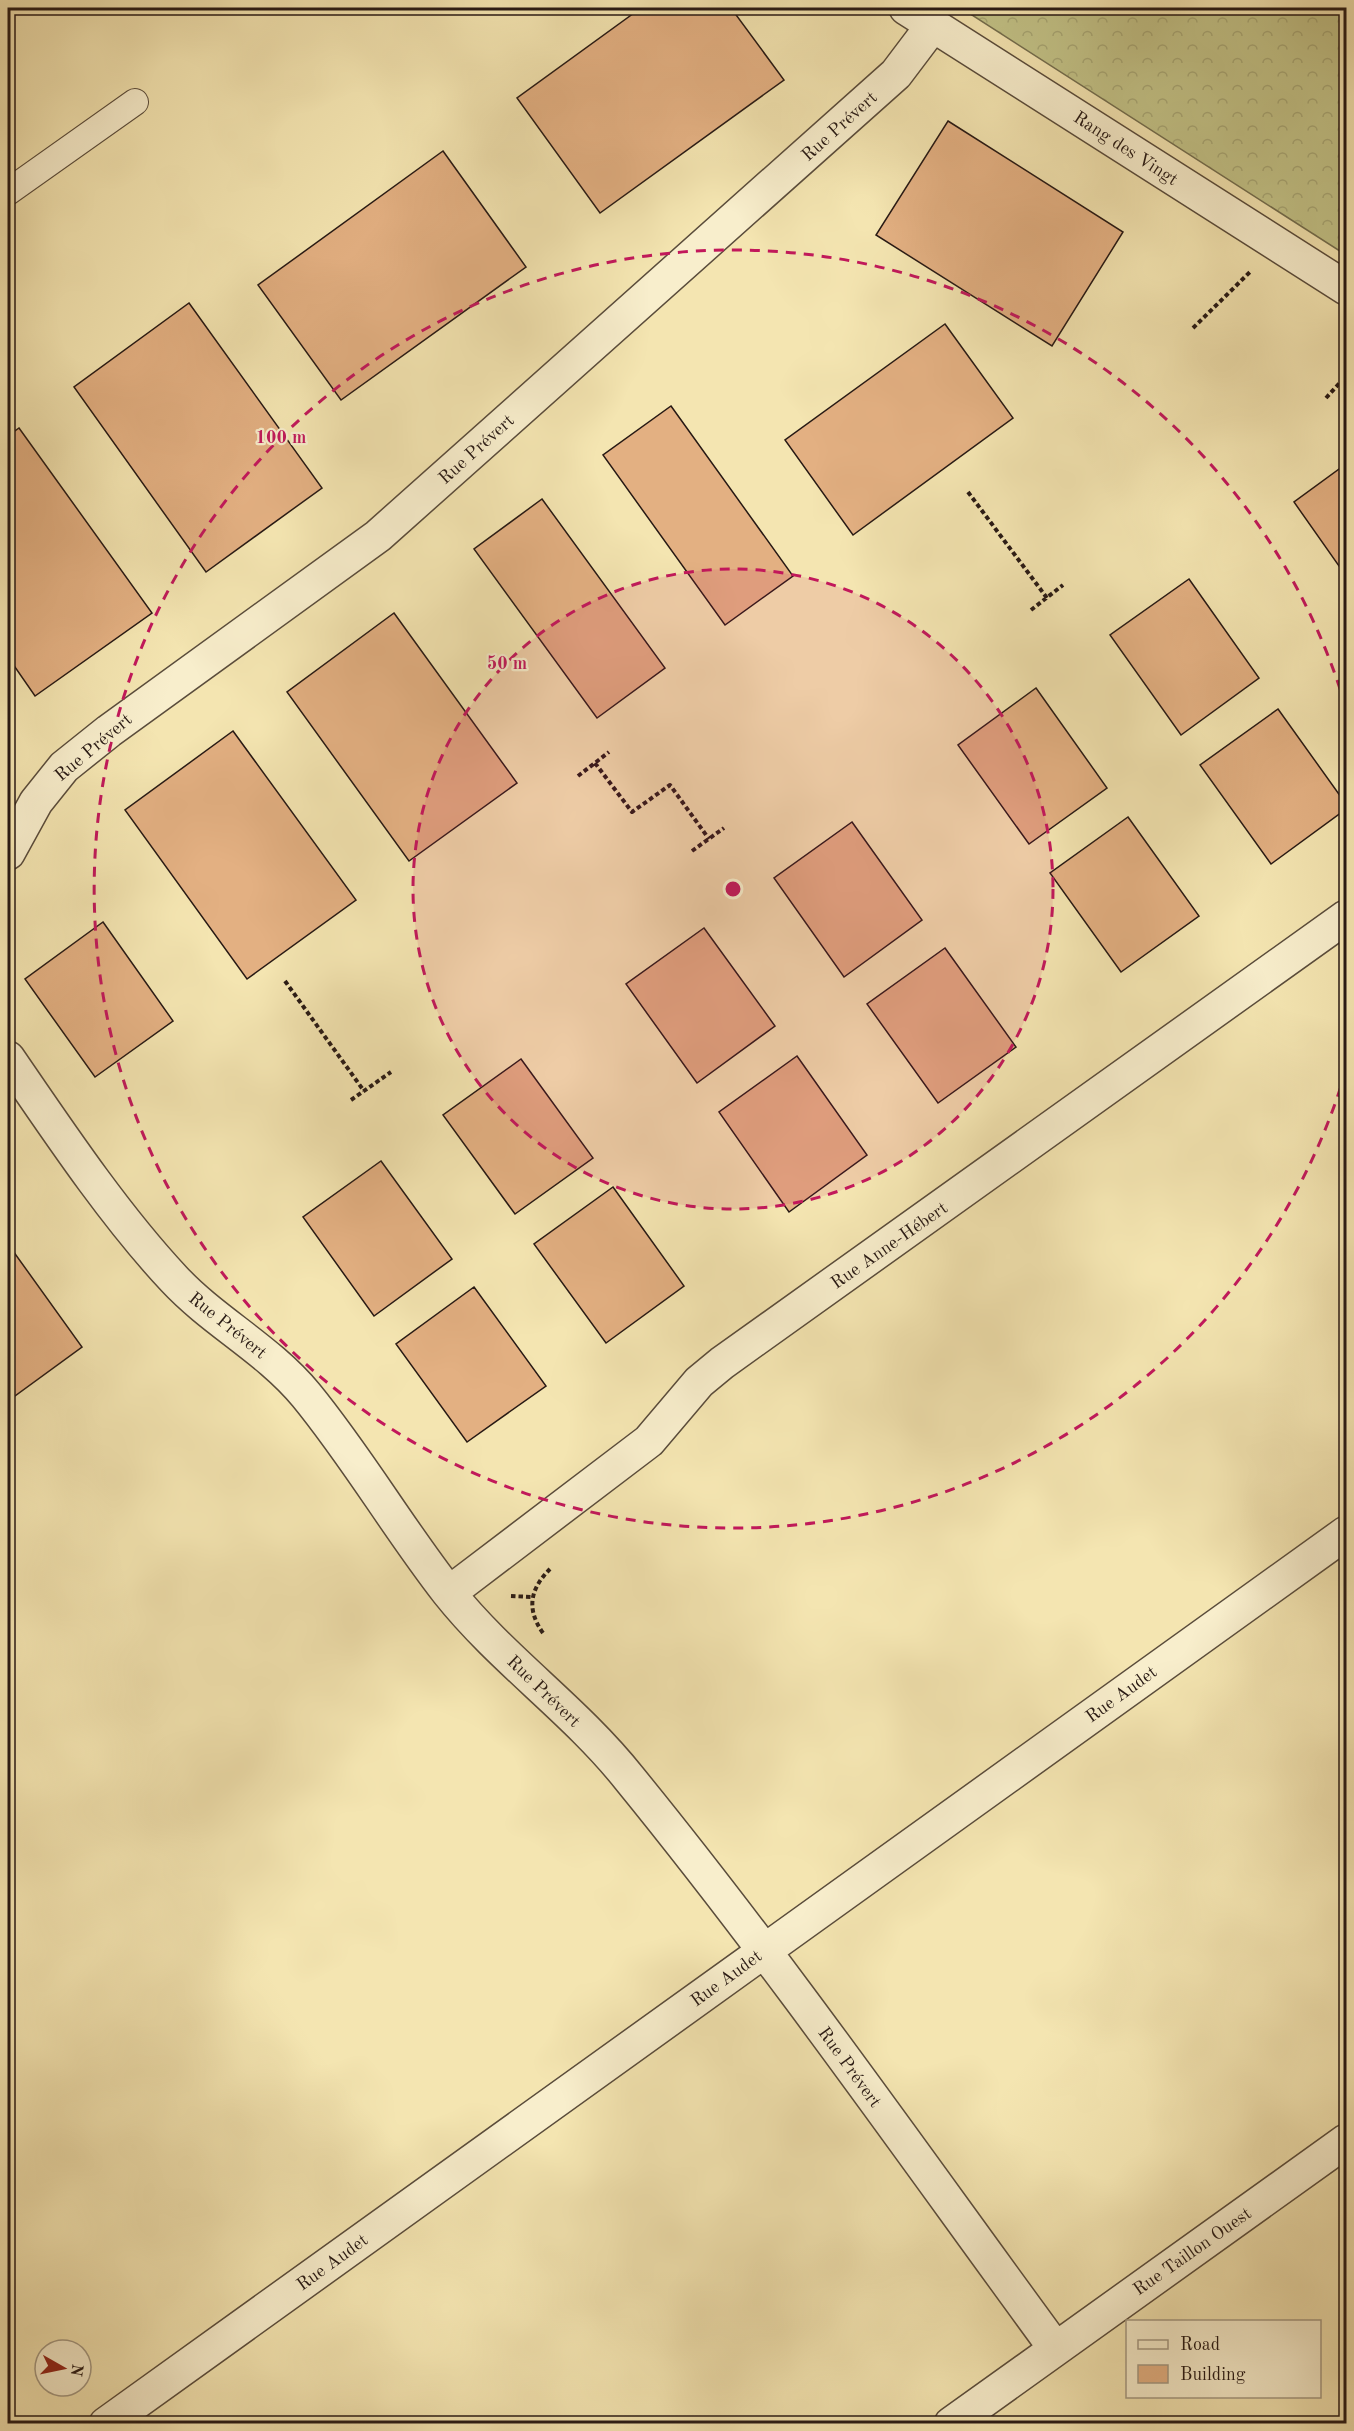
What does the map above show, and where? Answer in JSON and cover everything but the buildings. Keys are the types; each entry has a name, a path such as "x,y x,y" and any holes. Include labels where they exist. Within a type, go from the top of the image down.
{"street":[{"name":"Rang des Vingt","path":"919,16 1347,288"},
{"name":"Rue Prévert","path":"8,853 36,802 64,767 109,731 378,536 896,75 919,16"},
{"name":"Rue Anne-Hébert","path":"449,1593 649,1441 699,1382 722,1363 1347,917"},
{"name":"Rue Prévert","path":"8,1058 145,1247 177,1283 276,1363 306,1395 449,1593 494,1643 612,1757 765,1951 1055,2348"},
{"name":"Rue Audet","path":"106,2424 1347,1533"},
{"name":"Rue Taillon Ouest","path":"951,2424 1347,2141"}],"lane":[{"path":"8,192 135,102"}],"path":[{"path":"1193,328 1277,245"},
{"path":"1326,398 1347,376"},
{"path":"968,492 1047,598"},
{"path":"1031,610 1063,585"},
{"path":"578,776 609,752"},
{"path":"595,763 632,812 670,785 709,839"},
{"path":"692,851 724,828"},
{"path":"285,981 364,1091"},
{"path":"351,1100 391,1072"},
{"path":"531,1597 540,1578 555,1563"}],"green space":[{"path":"961,8 1346,8 1346,255"}]}
